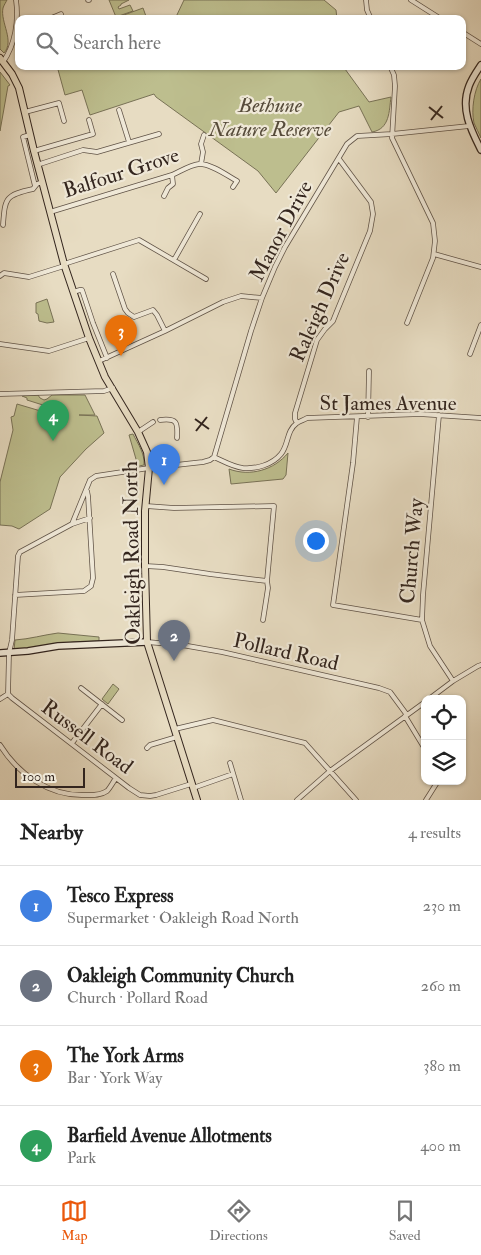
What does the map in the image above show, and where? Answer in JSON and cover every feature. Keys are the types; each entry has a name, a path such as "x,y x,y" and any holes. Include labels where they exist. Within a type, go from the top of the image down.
{"main road":[{"name":"Oakleigh Road North","path":"1,60 12,74 19,88 37,165 64,265 89,338 105,377 138,432 146,452 149,468 145,566 147,642 197,800"},
{"path":"481,65 469,86 465,104 469,126 481,150"},
{"path":"0,653 58,646 147,642"}],"street":[{"path":"16,0 17,15"},
{"path":"366,0 369,15"},
{"path":"411,0 435,15"},
{"path":"1,60 9,52 15,33"},
{"path":"466,35 481,44"},
{"path":"392,70 395,86 392,138 433,223 435,240 434,254 407,323"},
{"path":"25,112 59,103 64,121"},
{"path":"119,110 129,142"},
{"path":"34,151 93,134 89,120"},
{"name":"Manor Drive","path":"214,457 262,298 285,247 347,144 357,136 469,126"},
{"path":"37,165 83,150 97,152 159,134"},
{"path":"30,135 23,137 35,186"},
{"name":"Balfour Grove","path":"201,164 204,135"},
{"name":"Raleigh Drive","path":"214,457 242,468 269,464 282,454 290,431 297,423 294,419 294,413 317,340 324,329 333,321 338,311 370,230 373,214 371,202 338,159"},
{"name":"Balfour Grove","path":"50,212 172,175 201,164 214,168 237,181 233,187"},
{"path":"164,196 168,188 174,184 172,175"},
{"path":"3,225 5,205 8,198 14,194 33,189 42,182"},
{"path":"174,260 200,214"},
{"path":"0,276 4,273 28,277 139,240 206,279"},
{"path":"434,254 481,267"},
{"path":"113,274 128,313 134,317 153,310 165,331"},
{"path":"73,292 82,290 107,358"},
{"path":"98,362 232,298 241,296 262,298"},
{"path":"85,326 93,322"},
{"path":"470,354 481,325"},
{"path":"0,344 49,351 89,338"},
{"path":"368,417 369,371"},
{"path":"0,394 104,392 113,388"},
{"name":"St James Avenue","path":"297,423 307,418 420,414 481,418"},
{"name":"Church Way","path":"439,415 422,620 430,646 453,681"},
{"path":"357,417 353,463 333,606 422,620"},
{"path":"160,420 173,420 178,427 177,438"},
{"path":"138,432 153,422"},
{"path":"72,524 90,480 96,476 203,462 214,457"},
{"path":"16,596 84,591 90,586 93,578 87,491"},
{"path":"146,506 174,508 274,506 264,620"},
{"path":"0,699 8,694 18,556 20,552 72,524 90,518"},
{"path":"145,566 267,581"},
{"name":"Pollard Road","path":"147,642 182,644 222,652 390,692 421,742"},
{"path":"434,695 453,681 481,665"},
{"path":"81,688 122,720"},
{"name":"Russell Road","path":"8,694 140,795 156,795 233,774"},
{"path":"72,743 102,704"},
{"path":"298,800 330,770 421,705"},
{"path":"147,748 176,733 213,720 305,743 356,800"},
{"path":"0,745 12,762 25,775 39,784 63,793 78,795 100,794 107,791 116,778"},
{"path":"230,763 241,800"},
{"path":"426,800 435,785"}],"green space":[{"path":"0,0 7,0 3,8 3,19 8,37 7,48 4,53 0,49"},
{"path":"109,0 129,0 118,7 119,9 130,5 133,11 115,15"},
{"path":"184,0 324,0 336,10 337,15 177,15"},
{"path":"143,8 146,15 124,15"},
{"name":"Bethune Nature Reserve","path":"58,70 346,70 369,102 391,97 389,113 385,123 378,130 372,132 359,106 339,112 276,193 258,171 154,94 90,115 82,90 65,95"},
{"path":"0,72 10,85 8,86 0,131"},
{"path":"481,79 481,138 474,123 473,106"},
{"path":"47,299 54,322 39,321 38,314 36,313 36,303"},
{"path":"38,395 44,400 52,395 85,395 95,415 79,415 97,416 104,433 60,477 50,509 19,529 0,525 0,482 13,430 11,417 14,416 17,404 44,412 46,406 27,400 27,398 22,396"},
{"path":"133,434 142,453 144,465 138,466 129,435"},
{"path":"288,453 286,475 283,479 231,484 229,469 253,472 269,468"},
{"path":"58,633 99,637 99,641 74,642 14,650 15,640"},
{"path":"113,684 119,689 108,704 102,699"}],"place":[{"name":"The York Arms","path":"121,356"},
{"name":"Barfield Avenue Allotments","path":"53,441"},
{"name":"Tesco Express","path":"164,485"},
{"name":"Oakleigh Community Church","path":"174,661"}]}
